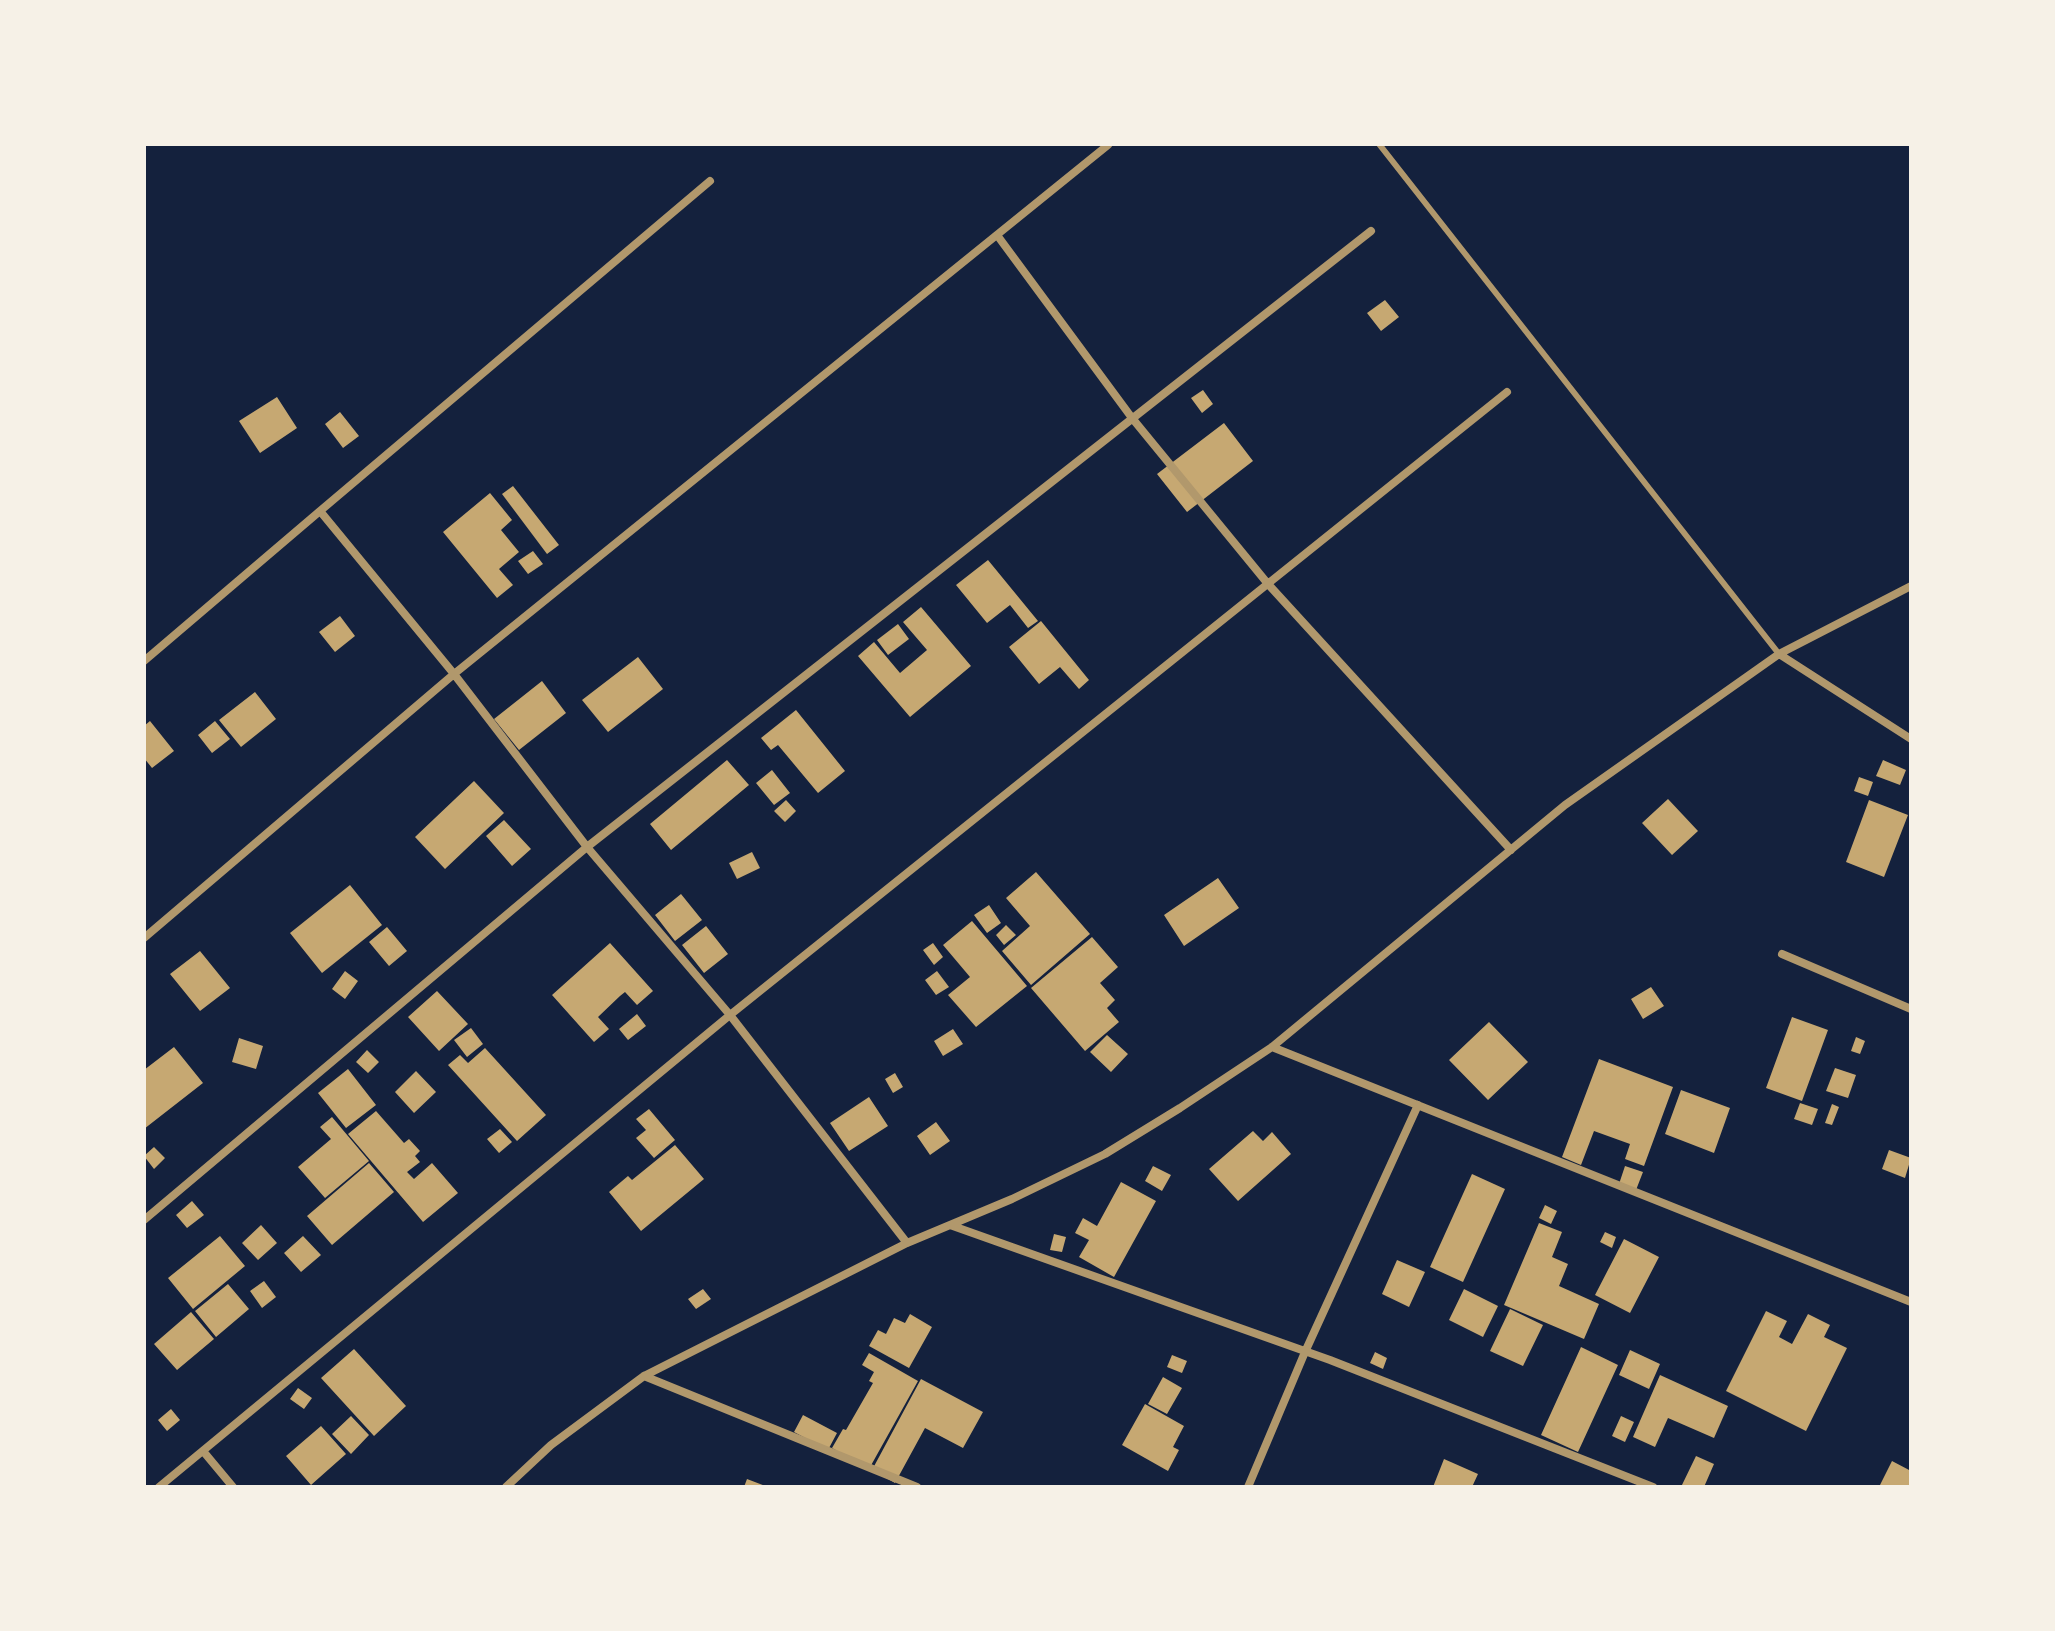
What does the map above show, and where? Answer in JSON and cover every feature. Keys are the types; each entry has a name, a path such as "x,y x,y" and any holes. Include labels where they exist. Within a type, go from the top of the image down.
{"street":[{"path":"144,938 454,674 1108,145"},
{"path":"144,661 710,181"},
{"path":"144,1220 587,847 1371,231"},
{"path":"997,235 1132,418 1268,584 1511,850"},
{"path":"159,1487 730,1015 1507,392"},
{"path":"320,511 454,674 587,847 730,1015 907,1243"},
{"path":"506,1487 551,1445 644,1376 907,1243 1012,1199 1105,1154 1272,1047 1565,805 1779,654 1911,586"},
{"path":"1779,654 1911,739"},
{"path":"1782,954 1911,1009"},
{"path":"1272,1047 1911,1302"},
{"path":"1248,1487 1305,1352 1418,1105"},
{"path":"949,1225 1305,1352 1653,1487"},
{"path":"644,1376 917,1487"},
{"path":"203,1451 233,1487"}],"lane":[{"path":"1379,144 1779,654"}],"building":[{"path":"1385,300 1399,317 1381,331 1367,313"},
{"path":"1203,390 1213,404 1202,413 1191,398"},
{"path":"277,397 297,428 260,453 239,421"},
{"path":"340,412 359,436 343,448 325,424"},
{"path":"1224,423 1253,461 1187,512 1157,474"},
{"path":"513,486 559,545 547,554 502,494"},
{"path":"490,493 512,520 501,530 519,552 499,569 513,585 497,598 443,532"},
{"path":"533,551 543,564 528,574 518,561"},
{"path":"988,560 1038,621 1028,628 1010,605 987,623 956,585"},
{"path":"921,607 971,666 910,717 858,656 874,642 900,673 927,650 903,622"},
{"path":"340,616 355,636 335,652 319,632"},
{"path":"1041,621 1089,680 1079,689 1060,667 1039,684 1009,647"},
{"path":"898,624 909,639 888,655 877,640"},
{"path":"638,657 663,689 608,732 582,700"},
{"path":"542,681 566,713 519,750 494,719"},
{"path":"255,692 276,719 241,747 219,720"},
{"path":"796,710 845,771 818,793 778,745 771,750 761,738"},
{"path":"150,721 174,751 152,768 144,758 144,726"},
{"path":"215,721 230,739 212,753 198,735"},
{"path":"727,760 749,785 671,850 650,824"},
{"path":"1883,760 1906,770 1900,785 1876,776"},
{"path":"772,770 790,793 774,805 756,783"},
{"path":"1859,777 1873,782 1868,796 1854,791"},
{"path":"474,781 504,813 445,869 415,837"},
{"path":"1668,799 1698,831 1672,855 1642,823"},
{"path":"786,800 796,811 785,822 774,811"},
{"path":"1869,800 1908,815 1884,877 1846,862"},
{"path":"504,820 531,849 512,866 486,836"},
{"path":"752,852 760,868 737,879 729,863"},
{"path":"1036,872 1090,934 1031,985 1002,951 1030,926 1006,898"},
{"path":"1218,878 1239,908 1184,946 1164,915"},
{"path":"350,885 382,925 322,973 290,933"},
{"path":"681,894 702,920 675,941 655,915"},
{"path":"989,905 1001,923 987,933 974,915"},
{"path":"972,921 1027,986 976,1027 948,995 970,977 943,945"},
{"path":"1006,925 1016,935 1004,945 996,935"},
{"path":"706,926 728,954 704,973 682,945"},
{"path":"387,927 407,951 389,966 369,942"},
{"path":"1092,937 1118,967 1100,983 1115,1000 1107,1008 1119,1022 1085,1051 1031,988"},
{"path":"610,943 653,991 637,1005 625,992 620,996 598,1017 609,1029 594,1042 552,995"},
{"path":"933,943 943,957 934,965 923,950"},
{"path":"200,951 230,988 200,1011 170,974"},
{"path":"345,971 358,981 345,999 332,989"},
{"path":"937,971 949,987 936,995 925,980"},
{"path":"1651,987 1664,1006 1643,1019 1631,999"},
{"path":"437,991 468,1024 439,1051 408,1017"},
{"path":"637,1014 646,1026 628,1040 619,1029"},
{"path":"1792,1017 1828,1030 1802,1101 1766,1088"},
{"path":"1489,1022 1528,1062 1488,1100 1449,1060"},
{"path":"471,1028 483,1044 467,1057 454,1040"},
{"path":"953,1029 963,1044 943,1056 934,1041"},
{"path":"1107,1035 1128,1054 1111,1072 1090,1052"},
{"path":"1856,1037 1865,1041 1860,1054 1851,1051"},
{"path":"239,1038 263,1046 256,1069 232,1062"},
{"path":"174,1047 203,1083 144,1129 144,1070"},
{"path":"485,1048 546,1115 517,1141 448,1065 460,1055 468,1063"},
{"path":"367,1050 379,1062 368,1073 356,1062"},
{"path":"1599,1059 1673,1087 1644,1166 1625,1159 1630,1144 1594,1131 1581,1165 1562,1157"},
{"path":"1835,1068 1856,1075 1848,1098 1826,1091"},
{"path":"348,1069 376,1105 346,1128 318,1093"},
{"path":"416,1071 436,1092 414,1113 395,1092"},
{"path":"895,1073 903,1087 893,1093 885,1079"},
{"path":"1681,1090 1730,1108 1714,1153 1665,1134"},
{"path":"869,1097 888,1126 849,1151 830,1123"},
{"path":"1800,1103 1818,1109 1812,1125 1794,1119"},
{"path":"1832,1104 1839,1107 1832,1125 1825,1123"},
{"path":"649,1109 675,1140 654,1158 636,1138 646,1130 636,1119"},
{"path":"376,1111 404,1143 409,1139 420,1151 415,1156 420,1162 407,1172 414,1179 432,1163 458,1193 423,1222 348,1134"},
{"path":"332,1117 369,1161 325,1198 298,1167 331,1139 320,1127"},
{"path":"936,1122 950,1141 930,1155 917,1136"},
{"path":"500,1129 512,1142 499,1153 487,1139"},
{"path":"1253,1131 1263,1141 1272,1132 1291,1154 1238,1201 1209,1169"},
{"path":"675,1145 704,1179 641,1231 609,1192 628,1176 632,1180"},
{"path":"154,1147 165,1158 154,1169 144,1156"},
{"path":"1889,1150 1911,1158 1905,1178 1882,1169"},
{"path":"369,1163 394,1192 332,1245 307,1216"},
{"path":"1153,1166 1171,1175 1162,1191 1145,1181"},
{"path":"1625,1166 1643,1172 1636,1190 1619,1184"},
{"path":"1472,1174 1505,1189 1463,1282 1430,1267"},
{"path":"1121,1182 1156,1201 1114,1277 1079,1257 1089,1240 1075,1233 1083,1218 1097,1226"},
{"path":"192,1201 204,1215 187,1228 176,1215"},
{"path":"1545,1205 1557,1211 1551,1224 1539,1218"},
{"path":"1539,1223 1562,1232 1552,1257 1568,1264 1559,1286 1599,1304 1584,1339 1504,1305"},
{"path":"261,1225 277,1243 258,1260 242,1243"},
{"path":"1605,1232 1616,1237 1612,1248 1600,1242"},
{"path":"1054,1234 1066,1237 1062,1252 1050,1250"},
{"path":"220,1236 245,1266 193,1309 168,1278"},
{"path":"303,1236 321,1255 301,1272 284,1253"},
{"path":"1624,1239 1659,1257 1630,1313 1595,1295"},
{"path":"1397,1260 1425,1272 1409,1307 1382,1294"},
{"path":"264,1281 276,1297 262,1308 250,1291"},
{"path":"228,1284 249,1309 216,1337 195,1311"},
{"path":"703,1289 711,1299 696,1309 688,1299"},
{"path":"1464,1289 1498,1306 1483,1337 1449,1320"},
{"path":"1510,1309 1543,1325 1523,1366 1490,1351"},
{"path":"1766,1311 1787,1321 1779,1337 1792,1344 1808,1314 1830,1325 1824,1337 1847,1348 1806,1431 1726,1391"},
{"path":"191,1312 214,1339 177,1370 154,1344"},
{"path":"910,1314 932,1327 909,1368 869,1346 878,1330 886,1334 894,1318 905,1323"},
{"path":"1581,1347 1618,1365 1578,1452 1541,1435"},
{"path":"354,1349 406,1406 374,1436 321,1378"},
{"path":"1630,1350 1660,1364 1649,1389 1619,1375"},
{"path":"1375,1352 1387,1358 1383,1369 1370,1363"},
{"path":"869,1353 918,1381 869,1469 832,1448 873,1383 869,1381 874,1372 862,1365"},
{"path":"1172,1355 1187,1361 1182,1373 1167,1367"},
{"path":"1660,1375 1728,1406 1714,1438 1668,1418 1655,1447 1633,1437"},
{"path":"1163,1377 1182,1388 1167,1414 1148,1404"},
{"path":"921,1379 983,1412 963,1448 925,1428 895,1483 872,1470"},
{"path":"298,1388 312,1398 304,1409 290,1399"},
{"path":"1145,1404 1184,1426 1173,1447 1179,1450 1168,1471 1122,1445"},
{"path":"171,1409 180,1420 167,1431 158,1420"},
{"path":"803,1415 837,1433 828,1450 794,1432"},
{"path":"351,1416 369,1435 351,1454 332,1434"},
{"path":"1621,1416 1634,1422 1625,1442 1612,1436"},
{"path":"321,1426 346,1454 311,1485 286,1456"},
{"path":"1696,1456 1714,1464 1704,1487 1681,1487"},
{"path":"1444,1459 1478,1474 1472,1487 1433,1487"},
{"path":"1892,1461 1911,1471 1911,1487 1879,1487"},
{"path":"747,1479 768,1487 744,1487"}]}
